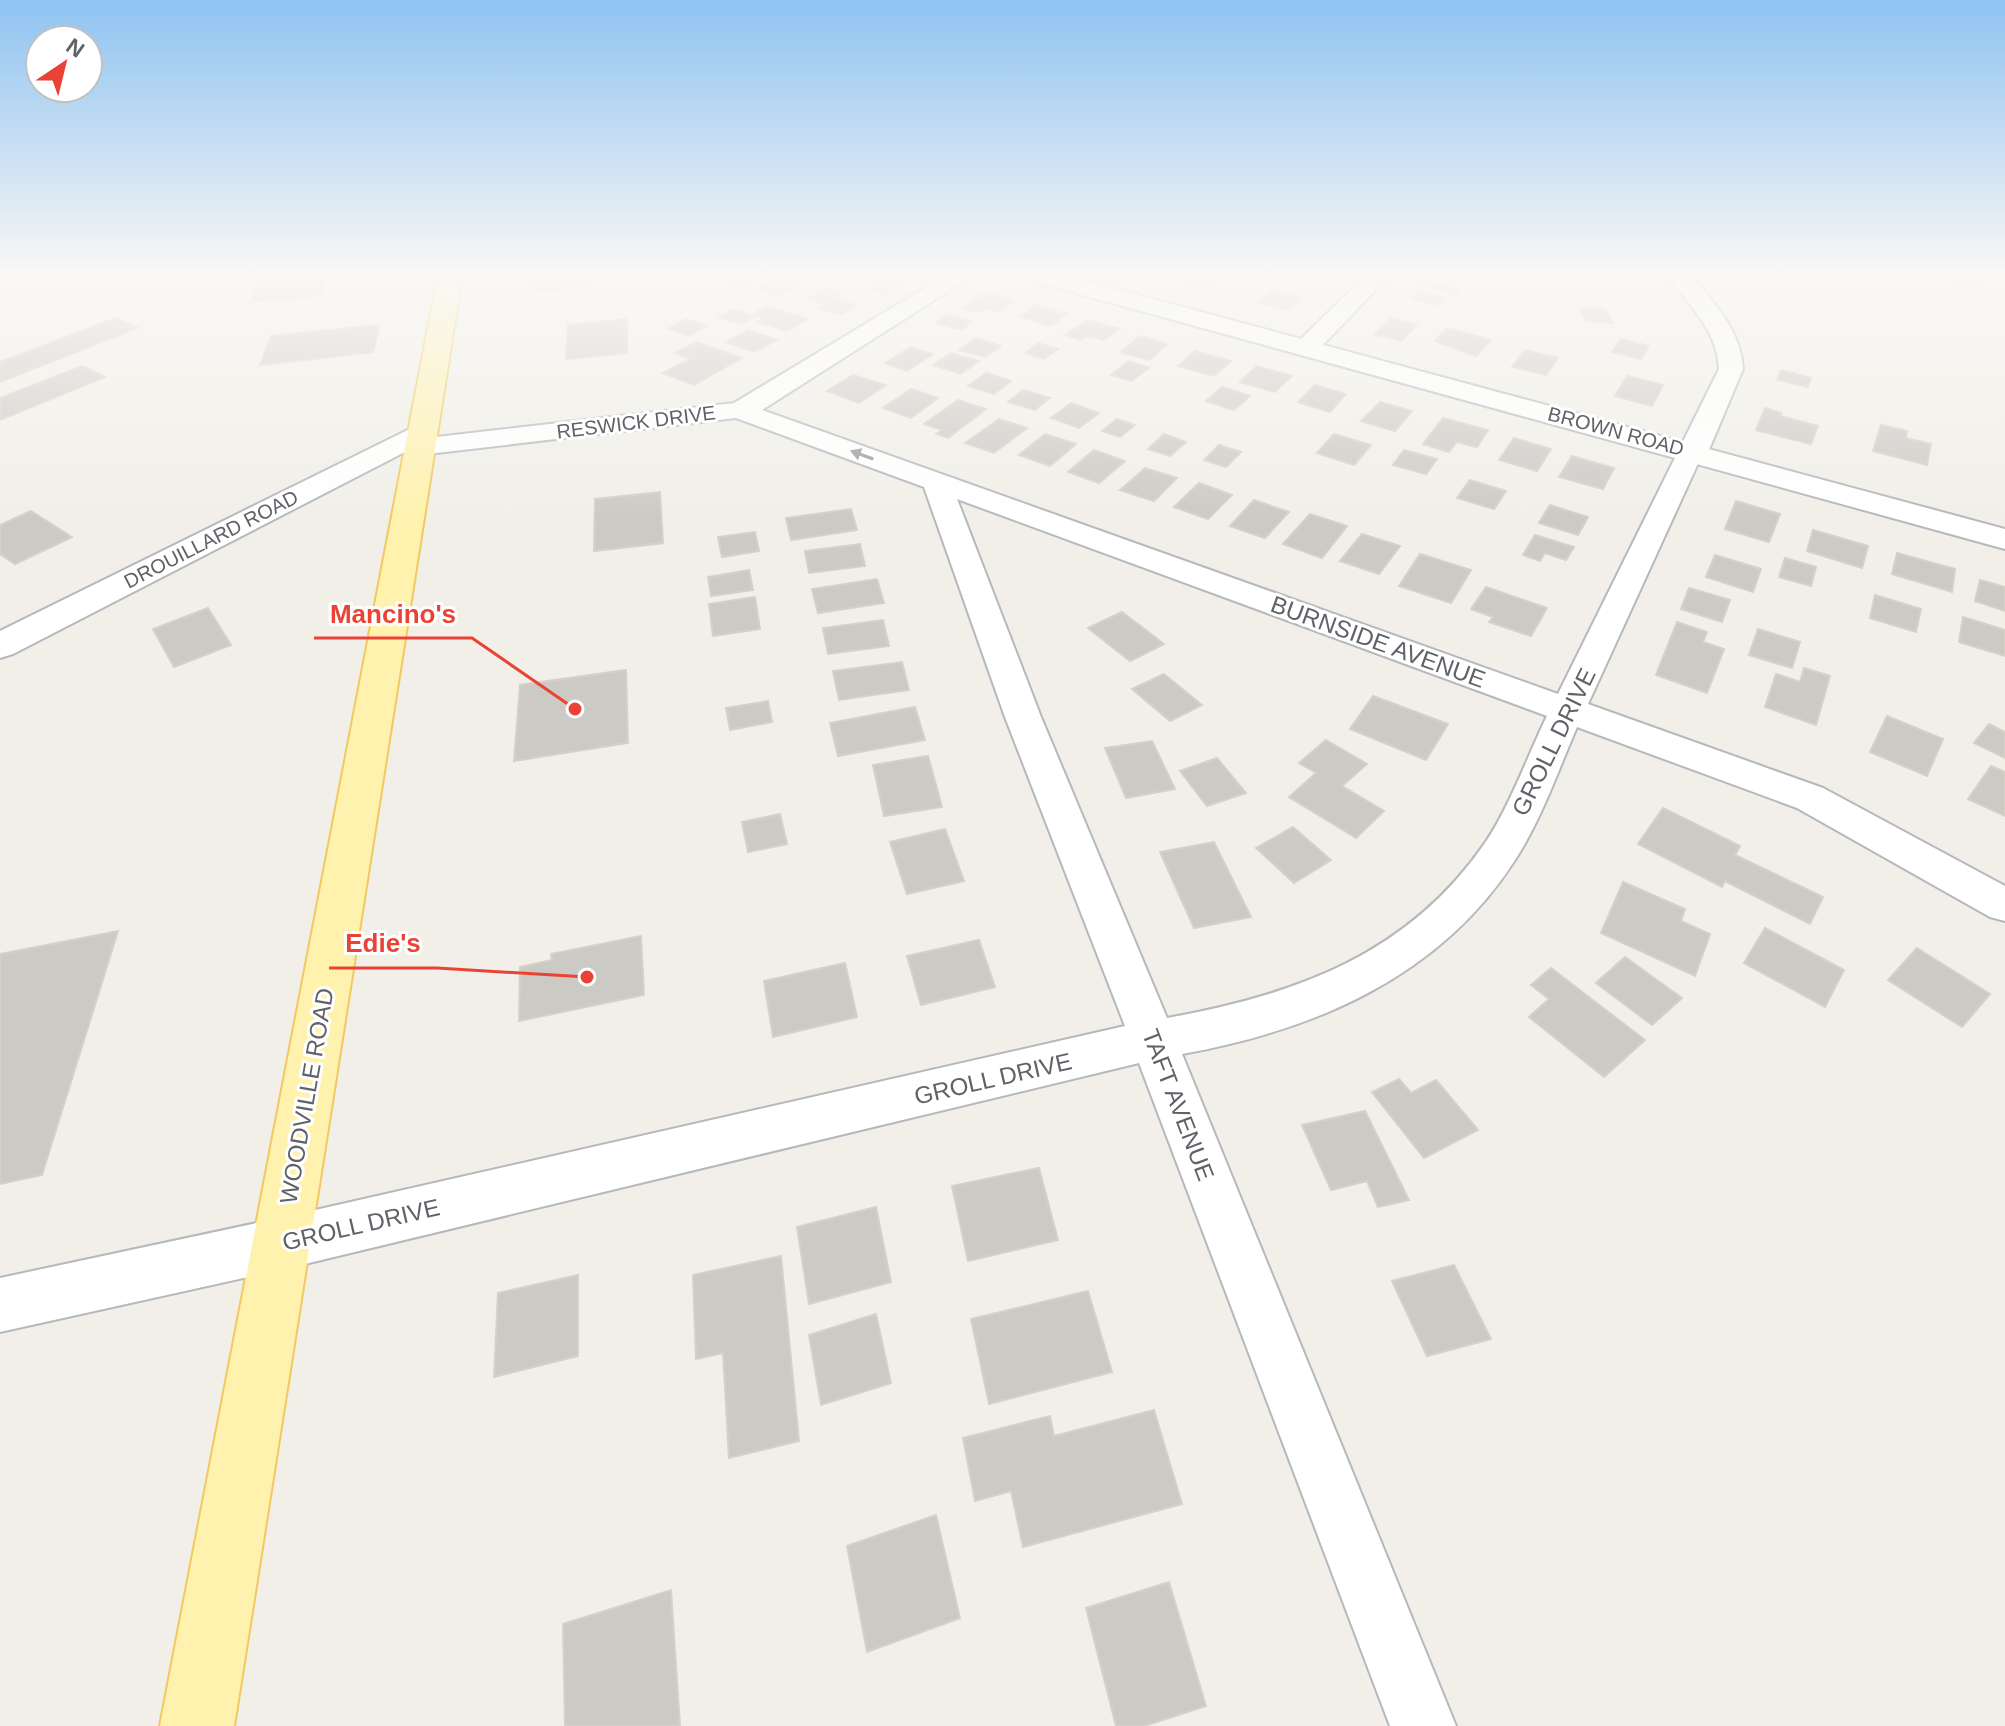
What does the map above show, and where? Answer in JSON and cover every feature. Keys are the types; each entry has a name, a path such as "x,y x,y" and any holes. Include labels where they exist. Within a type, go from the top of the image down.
{"main road":[{"name":"WOODVILLE ROAD","path":"197,1726 436,357"}],"street":[{"name":"RESWICK DRIVE","path":"421,440 738,410 754,404 831,357"},
{"name":"BROWN ROAD","path":"1338,357 2005,539"},
{"name":"GROLL DRIVE","path":"0,1305 280,1244 1152,1040 1206,1032 1308,1003 1353,982 1426,938 1479,883 1502,849 1731,369 1731,357"},
{"name":"BURNSIDE AVENUE","path":"738,410 1810,798 2005,905"},
{"name":"DROUILLARD ROAD","path":"0,646 421,440"},
{"name":"TAFT AVENUE","path":"936,482 1023,717 1423,1726"}],"building":[{"path":"14,357 65,357 0,382 0,362"},
{"path":"263,357 333,357 260,365"},
{"path":"684,357 742,358 694,385 663,373 690,359"},
{"path":"895,357 929,357 907,371 885,363"},
{"path":"946,357 979,361 961,374 933,365"},
{"path":"1189,357 1215,357 1231,361 1214,376 1178,366"},
{"path":"1520,357 1558,358 1546,375 1512,367"},
{"path":"1128,361 1149,368 1132,381 1111,375"},
{"path":"82,366 105,377 0,420 0,398"},
{"path":"1257,366 1292,376 1275,392 1240,382"},
{"path":"1781,370 1811,378 1808,387 1777,380"},
{"path":"986,373 1011,381 994,394 968,386"},
{"path":"853,375 886,385 859,403 827,391"},
{"path":"1627,376 1663,385 1652,406 1615,396"},
{"path":"1315,385 1346,394 1330,412 1298,402"},
{"path":"1222,387 1250,396 1234,410 1206,401"},
{"path":"911,389 938,398 911,418 883,408"},
{"path":"1023,390 1050,398 1035,410 1008,402"},
{"path":"958,400 986,409 948,438 936,434 942,430 924,424"},
{"path":"1380,402 1412,411 1395,431 1361,421"},
{"path":"1071,403 1099,413 1079,428 1051,418"},
{"path":"1765,408 1782,413 1780,416 1818,426 1811,444 1756,430"},
{"path":"1443,418 1488,430 1477,447 1457,442 1449,452 1423,444"},
{"path":"999,419 1027,428 994,453 965,443"},
{"path":"1117,419 1135,425 1120,437 1102,431"},
{"path":"1881,425 1907,431 1906,438 1931,444 1927,465 1873,451"},
{"path":"1045,434 1076,444 1050,466 1019,455"},
{"path":"1164,434 1186,442 1170,456 1148,449"},
{"path":"1334,434 1371,445 1354,465 1317,453"},
{"path":"1514,438 1551,449 1537,471 1499,460"},
{"path":"1219,445 1241,452 1226,467 1204,460"},
{"path":"1094,450 1125,461 1099,483 1068,472"},
{"path":"1404,450 1437,459 1426,474 1393,465"},
{"path":"1572,456 1614,468 1603,489 1559,477"},
{"path":"1145,468 1177,478 1154,501 1120,490"},
{"path":"1470,480 1506,491 1494,509 1457,498"},
{"path":"1199,483 1232,495 1208,519 1174,507"},
{"path":"660,492 663,543 594,551 595,499"},
{"path":"1254,500 1289,512 1265,538 1230,526"},
{"path":"1736,501 1780,514 1769,542 1725,529"},
{"path":"1550,505 1588,517 1578,535 1539,523"},
{"path":"851,509 857,530 791,540 786,518"},
{"path":"31,511 72,537 15,564 0,554 0,525"},
{"path":"1310,514 1347,526 1322,558 1283,544"},
{"path":"1813,530 1868,546 1862,568 1807,551"},
{"path":"755,532 759,551 722,557 718,537"},
{"path":"1362,534 1400,546 1379,574 1340,561"},
{"path":"1535,535 1574,547 1566,560 1545,553 1540,561 1523,555"},
{"path":"860,544 865,566 809,573 805,551"},
{"path":"1897,553 1955,569 1952,592 1892,574"},
{"path":"1420,554 1471,570 1451,603 1399,586"},
{"path":"1715,555 1761,569 1753,592 1706,577"},
{"path":"1785,558 1816,567 1811,586 1779,577"},
{"path":"749,570 753,590 711,596 708,577"},
{"path":"877,579 884,603 818,613 812,589"},
{"path":"1980,580 2005,587 2005,611 1975,601"},
{"path":"1486,587 1547,608 1531,636 1489,622 1493,617 1471,609"},
{"path":"1689,588 1730,600 1722,622 1681,609"},
{"path":"1875,595 1921,609 1916,632 1870,618"},
{"path":"755,597 760,629 713,636 709,604"},
{"path":"208,608 231,645 174,667 153,629"},
{"path":"1122,612 1164,644 1130,661 1088,628"},
{"path":"1963,617 2005,630 2005,656 1959,642"},
{"path":"883,620 889,646 828,654 823,628"},
{"path":"1677,622 1707,632 1703,642 1724,649 1707,693 1656,675"},
{"path":"1758,629 1800,642 1792,668 1749,655"},
{"path":"902,662 909,690 839,700 833,671"},
{"path":"1804,668 1830,676 1816,725 1765,707 1776,674 1800,682"},
{"path":"626,670 628,743 514,761 520,685"},
{"path":"1164,674 1202,705 1170,721 1132,689"},
{"path":"1373,696 1448,724 1426,760 1350,729"},
{"path":"768,701 772,722 730,730 726,708"},
{"path":"915,707 925,740 838,756 830,723"},
{"path":"1887,716 1943,739 1927,776 1870,752"},
{"path":"1989,724 2005,732 2005,758 1974,743"},
{"path":"1326,740 1367,764 1342,786 1384,811 1356,838 1289,797 1316,773 1299,763"},
{"path":"1152,741 1175,789 1126,798 1105,748"},
{"path":"928,756 942,807 884,816 873,765"},
{"path":"1217,758 1246,793 1207,806 1180,771"},
{"path":"1991,766 2005,772 2005,816 1968,799"},
{"path":"1663,808 1740,846 1735,855 1823,897 1810,924 1725,881 1722,887 1638,844"},
{"path":"780,814 787,844 748,852 742,822"},
{"path":"1293,827 1331,860 1294,883 1256,848"},
{"path":"945,829 964,881 907,894 890,842"},
{"path":"1214,842 1251,917 1194,928 1160,852"},
{"path":"1623,882 1685,909 1681,921 1710,934 1695,976 1601,933"},
{"path":"1765,928 1844,970 1825,1007 1744,963"},
{"path":"118,931 42,1175 0,1184 0,954"},
{"path":"641,936 644,995 519,1021 520,967 552,960 551,954"},
{"path":"979,940 995,987 921,1005 907,956"},
{"path":"1917,948 1990,994 1962,1027 1888,980"},
{"path":"1625,957 1682,998 1652,1025 1596,983"},
{"path":"845,963 857,1017 773,1037 764,981"},
{"path":"1551,968 1645,1040 1604,1077 1529,1017 1549,999 1531,985"},
{"path":"1399,1079 1411,1093 1436,1080 1478,1130 1424,1158 1372,1092"},
{"path":"1365,1111 1409,1200 1378,1207 1367,1181 1331,1190 1302,1125"},
{"path":"1039,1168 1058,1240 968,1261 952,1186"},
{"path":"876,1207 891,1282 809,1304 797,1227"},
{"path":"781,1256 799,1441 729,1458 723,1353 696,1359 693,1275"},
{"path":"1454,1265 1491,1339 1427,1356 1392,1281"},
{"path":"578,1275 578,1356 494,1377 498,1293"},
{"path":"1088,1291 1112,1372 989,1404 971,1319"},
{"path":"876,1314 891,1383 821,1405 809,1335"},
{"path":"1154,1410 1182,1504 1023,1547 1011,1491 975,1501 963,1438 1050,1416 1054,1436"},
{"path":"936,1515 960,1618 867,1652 847,1546"},
{"path":"1169,1582 1206,1706 1144,1726 1116,1726 1086,1608"},
{"path":"671,1590 680,1726 565,1726 563,1624"}],"place":[{"name":"Mancino's","path":"575,709"},
{"name":"Edie's","path":"587,977"}]}
